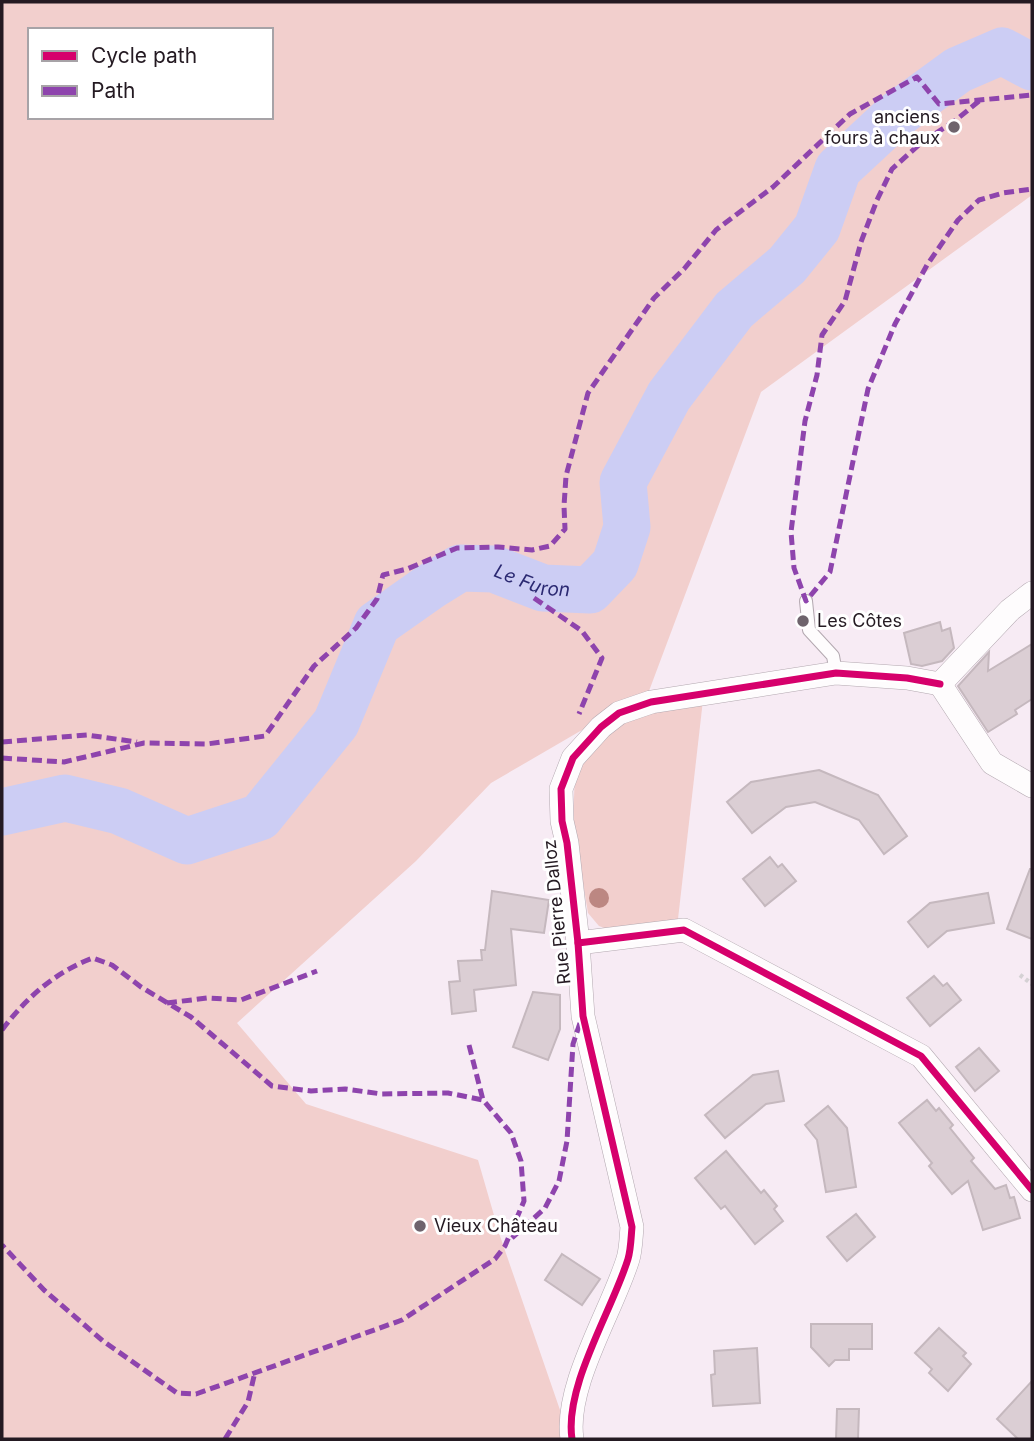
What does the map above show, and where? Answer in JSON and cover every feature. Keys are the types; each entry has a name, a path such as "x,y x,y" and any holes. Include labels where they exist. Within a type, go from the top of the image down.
{"street":[{"path":"1032,593 1010,610 940,684 992,763 1032,786"},
{"name":"Rue Pierre Dalloz","path":"572,1439 570,1428 574,1396 629,1257 632,1227 583,1016 579,943 562,821 561,789 573,758 601,727 619,713 651,702 836,673 907,678 940,684"},
{"path":"579,943 684,930 921,1056 1032,1190"}],"lane":[{"path":"806,601 809,630 833,656 836,673"}],"path":[{"path":"1020,975 1032,984"}],"shaded area":[{"path":"2,2 1032,2 1032,195 761,392 649,691 491,783 416,861 237,1023 306,1104 478,1160 500,1236 570,1439 2,1439"},
{"path":"703,700 678,919 607,929 599,926 588,913 573,823 575,772 615,725 645,710"}],"building":[{"path":"940,622 942,631 950,628 954,648 942,661 922,666 911,664 904,633"},
{"path":"1032,644 1032,699 1015,710 1017,714 988,732 958,686 989,652 988,671"},
{"path":"819,770 878,795 907,836 884,854 859,820 815,802 786,807 752,833 727,802 751,782"},
{"path":"770,857 778,867 782,864 796,881 765,906 743,879"},
{"path":"1032,869 1032,939 1007,929"},
{"path":"492,891 549,900 544,933 511,929 516,985 474,990 476,1011 452,1014 449,982 460,981 458,961 482,960 481,950 485,950"},
{"path":"988,893 994,923 947,931 928,947 908,922 930,903"},
{"path":"934,976 943,986 947,983 961,1000 930,1026 907,998"},
{"path":"533,992 560,995 560,1029 548,1060 513,1047"},
{"path":"979,1048 999,1071 975,1091 956,1067"},
{"path":"778,1071 784,1101 766,1104 725,1138 705,1115 753,1075"},
{"path":"927,1100 936,1111 939,1108 953,1125 950,1128 974,1158 971,1161 995,1189 1006,1185 1010,1198 1014,1197 1020,1218 983,1230 968,1181 952,1194 929,1166 932,1163 899,1123"},
{"path":"828,1106 847,1128 856,1187 826,1192 817,1140 805,1125"},
{"path":"726,1151 761,1193 764,1190 777,1206 774,1209 783,1221 755,1244 725,1206 721,1209 695,1178"},
{"path":"856,1214 875,1237 847,1261 827,1237"},
{"path":"562,1254 600,1279 582,1305 545,1280"},
{"path":"811,1324 872,1324 872,1349 849,1349 849,1360 835,1360 829,1366 811,1347"},
{"path":"939,1328 966,1353 963,1356 971,1364 948,1391 929,1373 932,1369 915,1353"},
{"path":"757,1348 760,1403 713,1406 711,1375 715,1374 714,1351"},
{"path":"1032,1381 1032,1439 1018,1439 997,1419"},
{"path":"837,1409 859,1409 858,1439 836,1439"}],"waterway":[{"name":"Le Furon","path":"2,812 65,798 119,811 187,841 260,817 336,723 377,624 431,586 460,568 494,569 543,588 590,590 615,564 627,527 623,482 669,396 734,310 787,265 817,228 838,169 895,116 958,70 1002,51 1032,67"},
{"path":"899,98 906,108"}],"marked path":[{"path":"2,758 64,762 144,743 207,744 265,736 314,666 356,628 377,599 383,575 407,569 457,548 532,550 550,546 565,529 566,476 588,393 654,298 684,269 716,230 773,187 850,114 917,77 939,104 1032,95"},
{"path":"979,101 921,143 892,169 861,242 845,301 822,335 817,375 805,421 791,532 794,568 806,601 830,572 868,389 895,324 927,265 958,220 979,200 1032,189"},
{"path":"534,598 582,631 602,658 579,714"},
{"path":"2,742 87,735 137,742"},
{"path":"2,1030 42,987 93,958 112,965 141,987 191,1017 272,1086 311,1091 345,1089 382,1094 448,1093 483,1100 511,1133 521,1161 524,1201 505,1246 495,1259 402,1320 196,1394 177,1393 103,1341 44,1290 2,1245"},
{"path":"167,1003 207,998 241,1000 317,971"},
{"path":"512,1238 545,1208 559,1181 567,1141 573,1044 581,1020"},
{"path":"469,1045 483,1100"},
{"path":"225,1439 248,1402 255,1372"}],"cycle path":[{"path":"572,1439 571,1418 575,1396 582,1372 628,1259 632,1227 583,1016 578,943 562,821 561,789 573,758 601,727 619,713 651,702 836,673 907,678 940,684"},
{"path":"578,943 684,930 921,1056 1032,1190"}],"place":[{"name":"anciens fours à chaux","path":"954,127"},
{"name":"Les Côtes","path":"803,621"},
{"name":"Vieux Château","path":"420,1226"}]}
